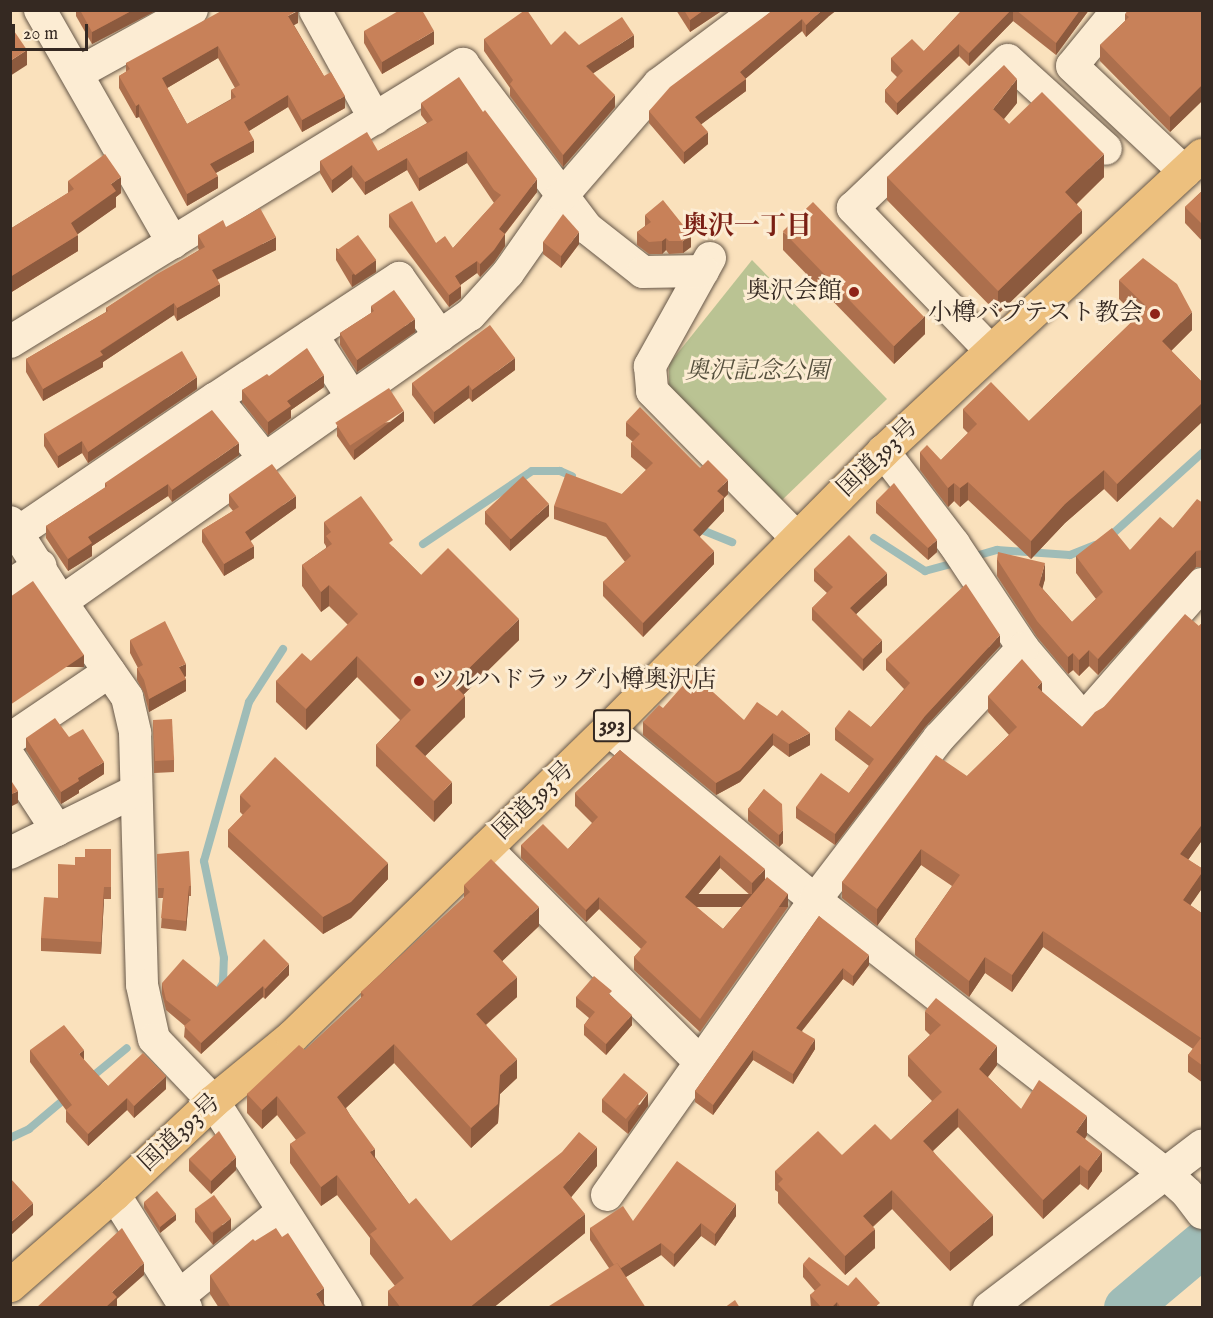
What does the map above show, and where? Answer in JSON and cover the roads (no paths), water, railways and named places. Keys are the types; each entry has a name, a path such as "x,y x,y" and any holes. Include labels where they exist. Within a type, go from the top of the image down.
{"highway":[{"name":"国道393号","path":"10,1285 114,1194 213,1101 292,1036 608,729 796,537 884,451 1194,163"}],"street":[{"path":"40,10 173,243"},
{"path":"78,73 192,10"},
{"path":"315,10 375,119"},
{"path":"1118,10 1072,66 1194,163"},
{"path":"61,602 470,315 500,281 562,196 659,84 747,14"},
{"path":"991,351 853,208 1008,60 1106,149"},
{"path":"10,342 463,64 587,228 643,272 706,265 650,366 652,391 796,537"},
{"path":"346,1308 213,1101 154,1039 142,985 135,733 127,698 61,602 14,527 399,278 440,336"},
{"path":"312,335 352,397"},
{"path":"216,398 264,458"},
{"path":"884,451 954,544 1023,648 1079,714 1090,712 1203,584"},
{"path":"10,585 40,566"},
{"path":"608,1195 815,900 939,738 1023,648"},
{"path":"10,739 109,672"},
{"path":"608,729 815,900 1185,1193"},
{"path":"10,758 57,830"},
{"path":"10,853 136,791"},
{"path":"486,848 700,1062"},
{"path":"989,1308 1185,1193 1203,1146"},
{"path":"114,1194 182,1302 283,1211"}],"waterway":[{"path":"1108,538 1202,453"},
{"path":"423,544 532,471 560,471 572,476"},
{"path":"697,528 732,542"},
{"path":"874,538 925,571 958,562"},
{"path":"972,557 997,550 1070,555 1095,545"},
{"path":"220,988 223,983 224,958 204,861 249,702 283,649"},
{"path":"88,1080 127,1048"},
{"path":"10,1138 29,1129 67,1097"},
{"path":"1127,1308 1202,1245"}],"place":[{"name":"奥沢会館","path":"854,292"},
{"name":"小樽バプテスト教会","path":"1155,314"},
{"name":"ツルハドラッグ小樽奥沢店","path":"419,681"}],"district":[{"name":"奥沢一丁目","path":"747,227"}],"park label":[{"name":"奥沢記念公園","path":"757,372"}]}
